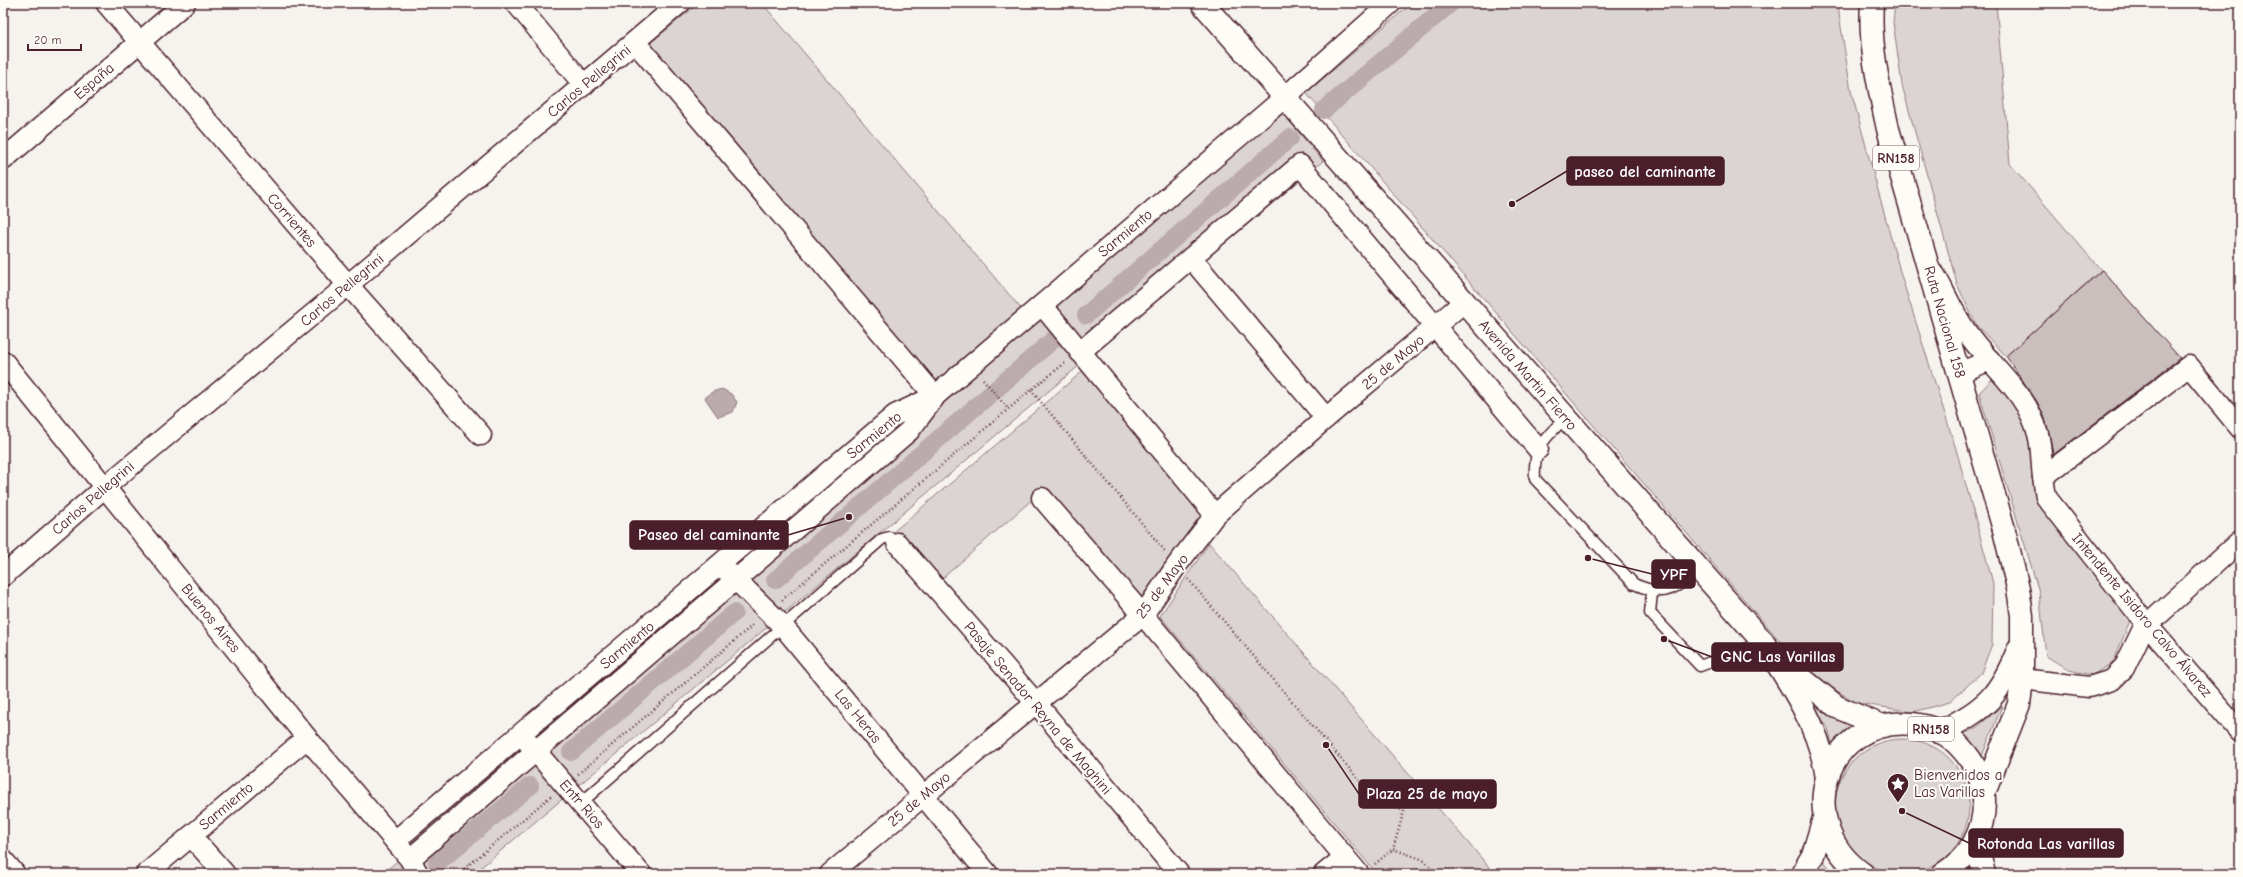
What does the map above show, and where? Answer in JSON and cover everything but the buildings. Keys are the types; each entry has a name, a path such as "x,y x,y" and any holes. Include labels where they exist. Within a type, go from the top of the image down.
{"main road":[{"name":"Avenida Martin Fierro","path":"1202,3 1767,648 1837,707 1882,726"},
{"name":"Ruta Nacional 158","path":"1872,3 1871,20 1874,64 1888,129 1929,266 2003,526 2018,588 2022,616 2022,679 2019,704 1984,793"},
{"name":"Ruta Nacional 158","path":"1940,732 1978,710 1996,693 2009,672 2021,641"},
{"name":"Avenida Martin Fierro","path":"1767,648 1814,728 1824,754 1827,778"},
{"name":"RN158","path":"1863,874 1845,866 1828,833 1824,818 1823,798 1827,778 1835,760 1848,745 1864,734 1882,726 1902,723 1921,725 1940,732 1956,742 1969,757 1979,774 1984,793 1983,819 1976,839 1967,854 1954,867 1943,874"},
{"name":"RN158","path":"1802,874 1813,855 1824,818"},
{"path":"1976,839 1984,874"}],"street":[{"name":"Corrientes","path":"106,3 348,285 480,435"},
{"name":"España","path":"3,160 185,3"},
{"path":"516,3 584,85"},
{"name":"Carlos Pellegrini","path":"3,576 105,487 348,285 680,3"},
{"name":"Sarmiento","path":"395,841 895,415 935,396 1284,98 1391,3"},
{"path":"414,867 536,751 909,431 935,396 635,42"},
{"path":"1080,352 1300,165 1538,450"},
{"path":"1191,258 1326,418"},
{"path":"1929,266 1959,320 1990,360 2014,386 2027,406 2038,435 2043,477"},
{"name":"25 de Mayo","path":"830,874 1143,616 1176,565 1215,515 1326,418 1464,302"},
{"path":"1042,305 1215,515"},
{"path":"1959,373 1990,360"},
{"name":"Buenos Aires","path":"3,361 307,738 395,841 414,867"},
{"path":"2043,477 2188,366 2240,428"},
{"name":"Intendente Isidoro Calvo Álvarez","path":"2043,477 2046,498 2147,625 2240,732"},
{"path":"1042,498 1345,857 1364,872"},
{"path":"2022,679 2089,687 2112,680 2124,668 2143,629 2240,541"},
{"name":"Pasaje Senador Reyna de Maghini","path":"897,544 1036,703 1179,874"},
{"name":"Las Heras","path":"721,564 782,625 988,874"},
{"name":"Entr Rios","path":"522,734 642,874"},
{"name":"Sarmiento","path":"146,874 307,738"},
{"path":"191,836 225,874"},
{"path":"1324,874 1345,857"},
{"path":"3,860 15,874"}],"lane":[{"path":"1565,418 1540,443 1534,460 1535,479 1634,584 1652,592 1672,590 1699,570"},
{"path":"581,803 782,625 882,539 889,537 897,544"},
{"path":"1652,592 1650,612 1700,666 1767,648"}],"path":[{"path":"990,388 1008,409"},
{"path":"1031,390 1176,565 1376,800 1404,811 1393,849 1364,872"},
{"path":"1393,849 1424,860 1436,874"}],"shaded area":[{"path":"699,3 762,3 1023,311 937,384 649,44"},
{"path":"1412,3 1839,3 1839,14 1851,91 1901,275 1956,449 1993,583 1992,644 1981,673 1950,702 1913,712 1857,703 1824,683 1792,655 1306,93"},
{"path":"1895,3 1996,3 2010,164 2101,270 2006,356 1976,325 1957,284 1902,85 1893,22"},
{"path":"1280,110 1323,161 473,874 382,874"},
{"path":"1084,370 1204,514 1143,606 1042,491 937,583 893,532"},
{"path":"1996,375 2029,424 2033,467 2131,618 2113,663 2092,675 2069,670 2046,656 2039,592 1979,393"},
{"path":"722,389 731,394 737,402 733,412 718,417 705,398 712,392"},
{"path":"1209,543 1495,874 1377,874 1160,616"},
{"path":"1801,689 1864,725 1834,750 1828,728"},
{"path":"2002,706 1982,756 1962,735 1977,727"},
{"path":"1902,739 1915,740 1928,744 1939,750 1954,764 1964,780 1968,793 1968,819 1964,832 1958,843 1944,858 1928,868 1915,872 1902,873 1889,872 1876,868 1865,862 1850,848 1840,832 1836,819 1835,806 1836,793 1840,780 1846,769 1860,754 1876,744 1889,740"},
{"path":"1821,858 1835,874 1817,874"}],"waterway":[{"path":"1324,110 1451,3"},
{"path":"1086,315 1290,138"},
{"path":"775,580 1054,339"},
{"path":"571,752 734,613"},
{"path":"437,863 530,786"}],"place":[{"name":"paseo del caminante","path":"1512,204"},
{"name":"Paseo del caminante","path":"849,517"},
{"name":"YPF","path":"1588,558"},
{"name":"GNC Las Varillas","path":"1664,639"},
{"name":"Plaza 25 de mayo","path":"1326,745"},
{"name":"Bienvenidos a Las Varillas","path":"1898,804"},
{"name":"Rotonda Las varillas","path":"1902,811"}]}
